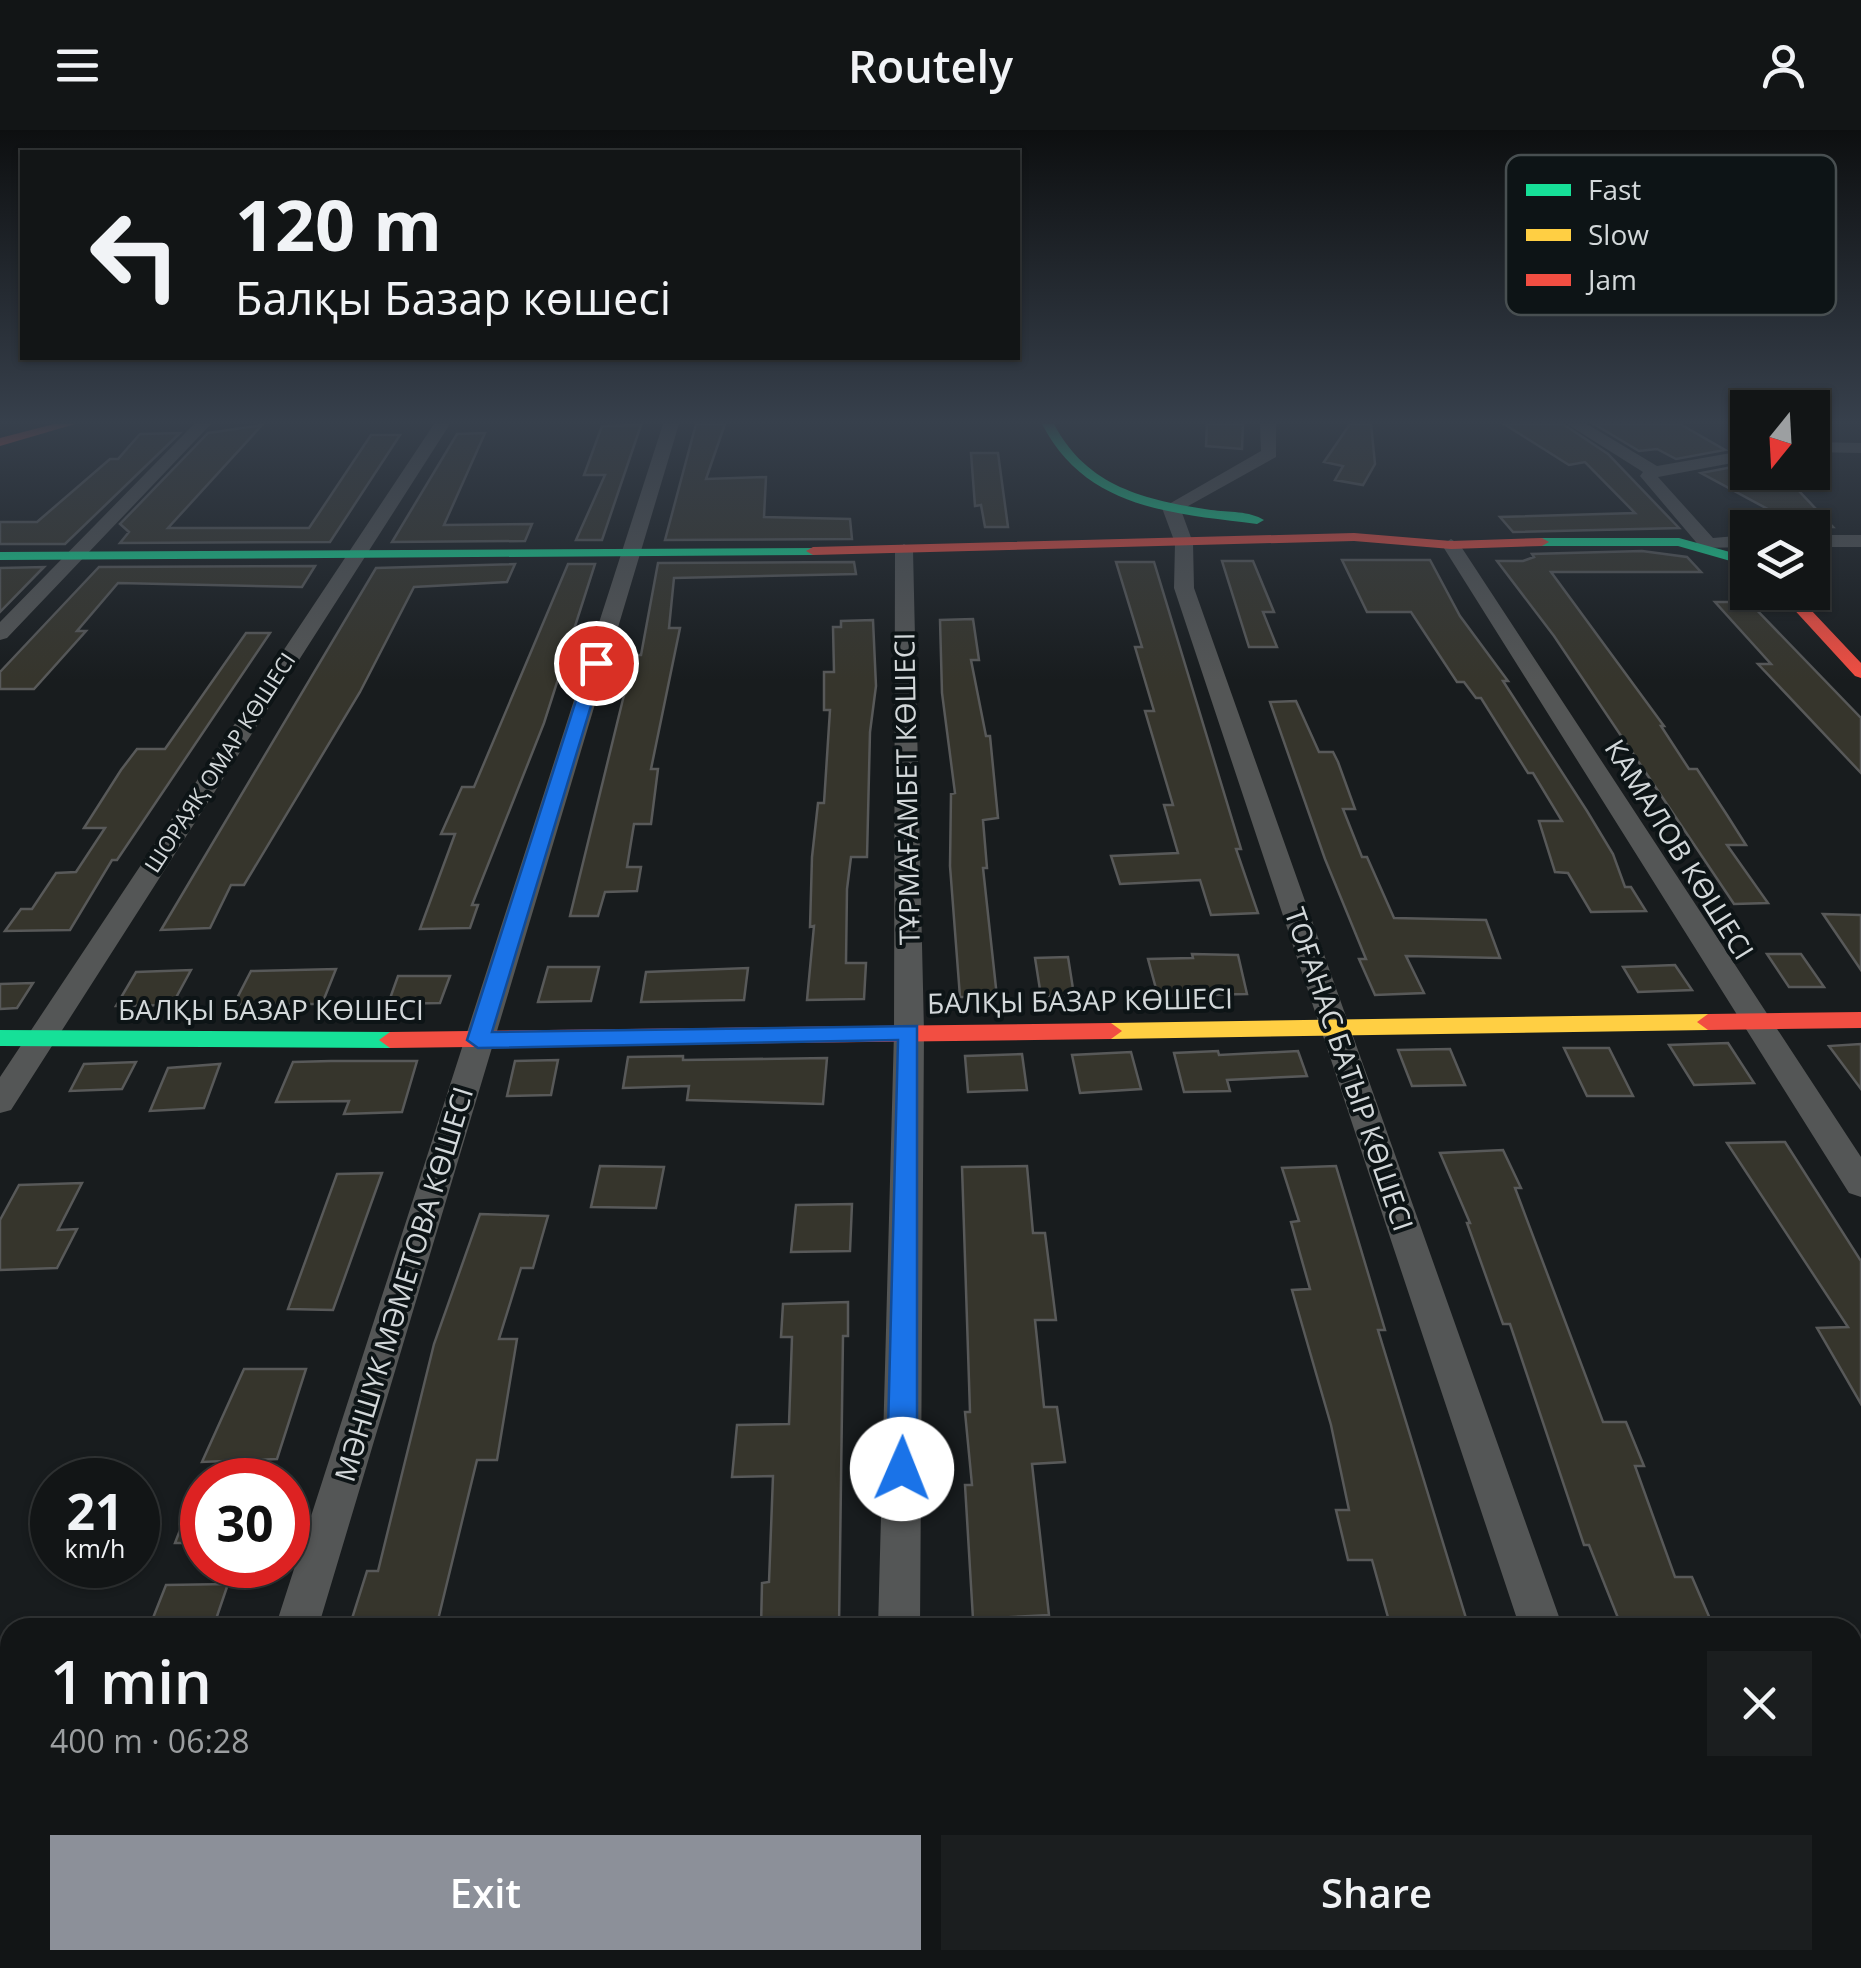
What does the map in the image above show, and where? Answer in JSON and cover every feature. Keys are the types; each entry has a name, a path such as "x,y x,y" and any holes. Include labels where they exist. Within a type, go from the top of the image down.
{"street":[{"path":"0,634 120,510"},
{"name":"ШОРАЯҚ ОМАР КӨШЕСІ","path":"0,1102 385,510"},
{"name":"МӘНШҮК МӘМЕТОВА КӨШЕСІ","path":"299,1618 643,510"},
{"name":"ТОҒАНАС БАТЫР КӨШЕСІ","path":"1172,510 1184,543 1184,588 1539,1618"},
{"path":"1183,510 1451,545 1730,542"},
{"path":"1674,510 1698,527 1708,544 1730,554"},
{"path":"0,556 904,550 1354,534"},
{"path":"1830,541 1861,541"},
{"name":"КАМАЛОВ КӨШЕСІ","path":"1451,545 1861,1184"},
{"name":"ТҰРМАҒАМБЕТ КӨШЕСІ","path":"899,1618 909,1032 904,550"},
{"path":"1802,610 1861,673"},
{"name":"БАЛҚЫ БАЗАР КӨШЕСІ","path":"0,1038 478,1040 1861,1020"}],"building":[{"path":"51,510 100,510 65,544 0,544 0,522 37,522"},
{"path":"134,510 185,510 168,528 309,528 321,510 351,510 330,542 120,543 129,532 120,524"},
{"path":"411,510 451,510 444,525 532,524 525,541 392,542"},
{"path":"589,510 612,510 602,540 576,540"},
{"path":"673,510 764,510 764,517 850,519 852,539 665,540"},
{"path":"982,510 1006,510 1008,527 985,527"},
{"path":"1632,510 1662,510 1679,528 1513,532 1500,517 1635,513"},
{"path":"1642,551 1687,557 1701,572 1551,572 1664,726 1689,769 1697,769 1746,845 1727,845 1768,903 1734,904 1554,636 1497,561 1523,561 1534,557 1532,554"},
{"path":"1342,560 1430,560 1460,616 1508,681 1503,681 1613,854 1625,887 1631,887 1646,911 1591,912 1568,873 1555,872 1539,821 1562,821 1533,773 1528,773 1481,698 1476,698 1464,682 1457,682 1411,612 1367,612"},
{"path":"1222,561 1253,561 1274,612 1263,612 1277,647 1249,647"},
{"path":"854,562 856,574 674,578 669,628 680,628 651,769 658,769 651,824 634,824 627,867 641,867 637,891 605,892 598,916 570,916 623,699 636,655 641,655 658,563"},
{"path":"1116,562 1154,562 1258,913 1211,915 1200,880 1120,884 1111,856 1178,853 1164,805 1173,805 1145,711 1154,711 1135,647 1142,647"},
{"path":"515,564 507,582 414,587 360,692 244,885 231,885 210,928 161,930 376,568"},
{"path":"568,564 595,564 544,723 472,905 478,905 470,928 420,929 455,834 441,834 462,787 474,787"},
{"path":"315,566 302,587 118,583 77,631 86,631 34,689 0,689 0,672 99,567"},
{"path":"44,567 40,571 0,612 0,568"},
{"path":"1715,602 1730,602 1730,610 1757,610 1861,718 1861,773 1758,664 1771,664"},
{"path":"973,619 979,660 971,660 986,736 990,736 998,818 983,820 987,868 983,868 997,997 960,997 950,866 951,794 955,793 942,693 940,620"},
{"path":"873,620 876,686 870,732 867,857 851,857 847,889 846,963 866,963 864,999 807,1000 814,926 810,927 812,857 818,803 824,803 830,710 824,710 824,672 834,672 833,627 841,627 841,621"},
{"path":"246,633 270,633 117,860 112,860 70,930 5,931 21,909 32,909 56,873 76,872 105,828 84,828 121,770 137,749 165,749"},
{"path":"1296,701 1319,752 1333,752 1338,762 1355,809 1343,809 1362,857 1367,857 1394,918 1486,920 1500,958 1406,956 1424,993 1375,995 1359,959 1366,959 1325,859 1270,702"},
{"path":"1823,914 1861,915 1861,970"},
{"path":"1192,954 1238,955 1247,994 1158,996 1148,959 1193,958"},
{"path":"1767,954 1801,954 1824,987 1789,987"},
{"path":"1068,957 1074,995 1041,996 1035,958"},
{"path":"1675,965 1692,990 1638,992 1623,967"},
{"path":"548,967 599,967 591,1001 538,1002"},
{"path":"748,968 744,1000 641,1002 646,972"},
{"path":"336,969 322,1004 234,1004 251,971"},
{"path":"191,970 172,1005 116,1006 136,972"},
{"path":"398,976 450,976 440,1003 388,1004"},
{"path":"33,983 17,1008 0,1009 0,984"},
{"path":"1728,1043 1754,1083 1694,1085 1669,1045"},
{"path":"1861,1044 1861,1089 1829,1046"},
{"path":"1564,1048 1609,1048 1633,1096 1587,1096"},
{"path":"1450,1049 1465,1085 1412,1086 1398,1050"},
{"path":"1218,1051 1219,1055 1298,1051 1307,1076 1227,1080 1230,1091 1184,1092 1174,1053"},
{"path":"1131,1052 1141,1089 1080,1093 1072,1055"},
{"path":"1022,1054 1027,1090 968,1092 965,1056"},
{"path":"683,1056 683,1060 827,1058 823,1104 687,1100 689,1086 623,1088 628,1057"},
{"path":"558,1060 551,1095 507,1096 515,1061"},
{"path":"417,1061 402,1112 344,1114 349,1101 276,1102 293,1062"},
{"path":"136,1062 122,1089 70,1091 84,1064"},
{"path":"220,1064 204,1108 150,1111 168,1068"},
{"path":"1785,1142 1861,1261 1861,1404 1817,1328 1848,1327 1727,1143"},
{"path":"1503,1150 1521,1188 1515,1188 1603,1422 1626,1422 1644,1466 1635,1466 1675,1577 1692,1577 1710,1618 1618,1618 1589,1545 1584,1545 1510,1324 1503,1324 1470,1223 1440,1153"},
{"path":"600,1166 664,1167 656,1208 591,1207"},
{"path":"1027,1166 1033,1233 1045,1233 1056,1320 1035,1320 1044,1407 1057,1407 1065,1462 1032,1464 1049,1615 973,1618 965,1485 972,1485 965,1412 970,1412 962,1167"},
{"path":"1336,1166 1385,1330 1378,1330 1466,1618 1388,1618 1372,1560 1348,1560 1336,1510 1349,1510 1331,1425 1292,1290 1310,1289 1291,1222 1299,1221 1282,1168"},
{"path":"382,1173 333,1310 288,1309 337,1174"},
{"path":"82,1183 58,1230 77,1229 57,1268 0,1270 0,1220 19,1185"},
{"path":"852,1204 850,1251 791,1252 796,1205"},
{"path":"480,1214 548,1216 533,1268 521,1268 499,1339 517,1339 497,1460 477,1460 438,1618 352,1618 367,1571 378,1571 434,1344"},
{"path":"848,1302 848,1336 843,1336 839,1618 761,1618 762,1583 769,1582 773,1476 732,1477 737,1425 789,1424 792,1337 781,1337 783,1304"},
{"path":"244,1369 306,1369 277,1458 204,1458"},
{"path":"166,1585 227,1588 216,1618 153,1618"}],"traffic: fast":[{"path":"1186,510 1257,520"},
{"path":"1542,542 1679,542 1730,557"},
{"path":"0,556 813,551"},
{"path":"0,1038 390,1040"}],"traffic: slow":[{"path":"1111,1031 1708,1022"}],"traffic: jam":[{"path":"813,551 1354,537 1451,545 1542,542"},
{"path":"1802,610 1861,673"},
{"path":"1708,1022 1861,1020"},
{"path":"390,1040 1111,1031"}],"route":[{"path":"596,663 478,1040 909,1032 902,1469"}]}
